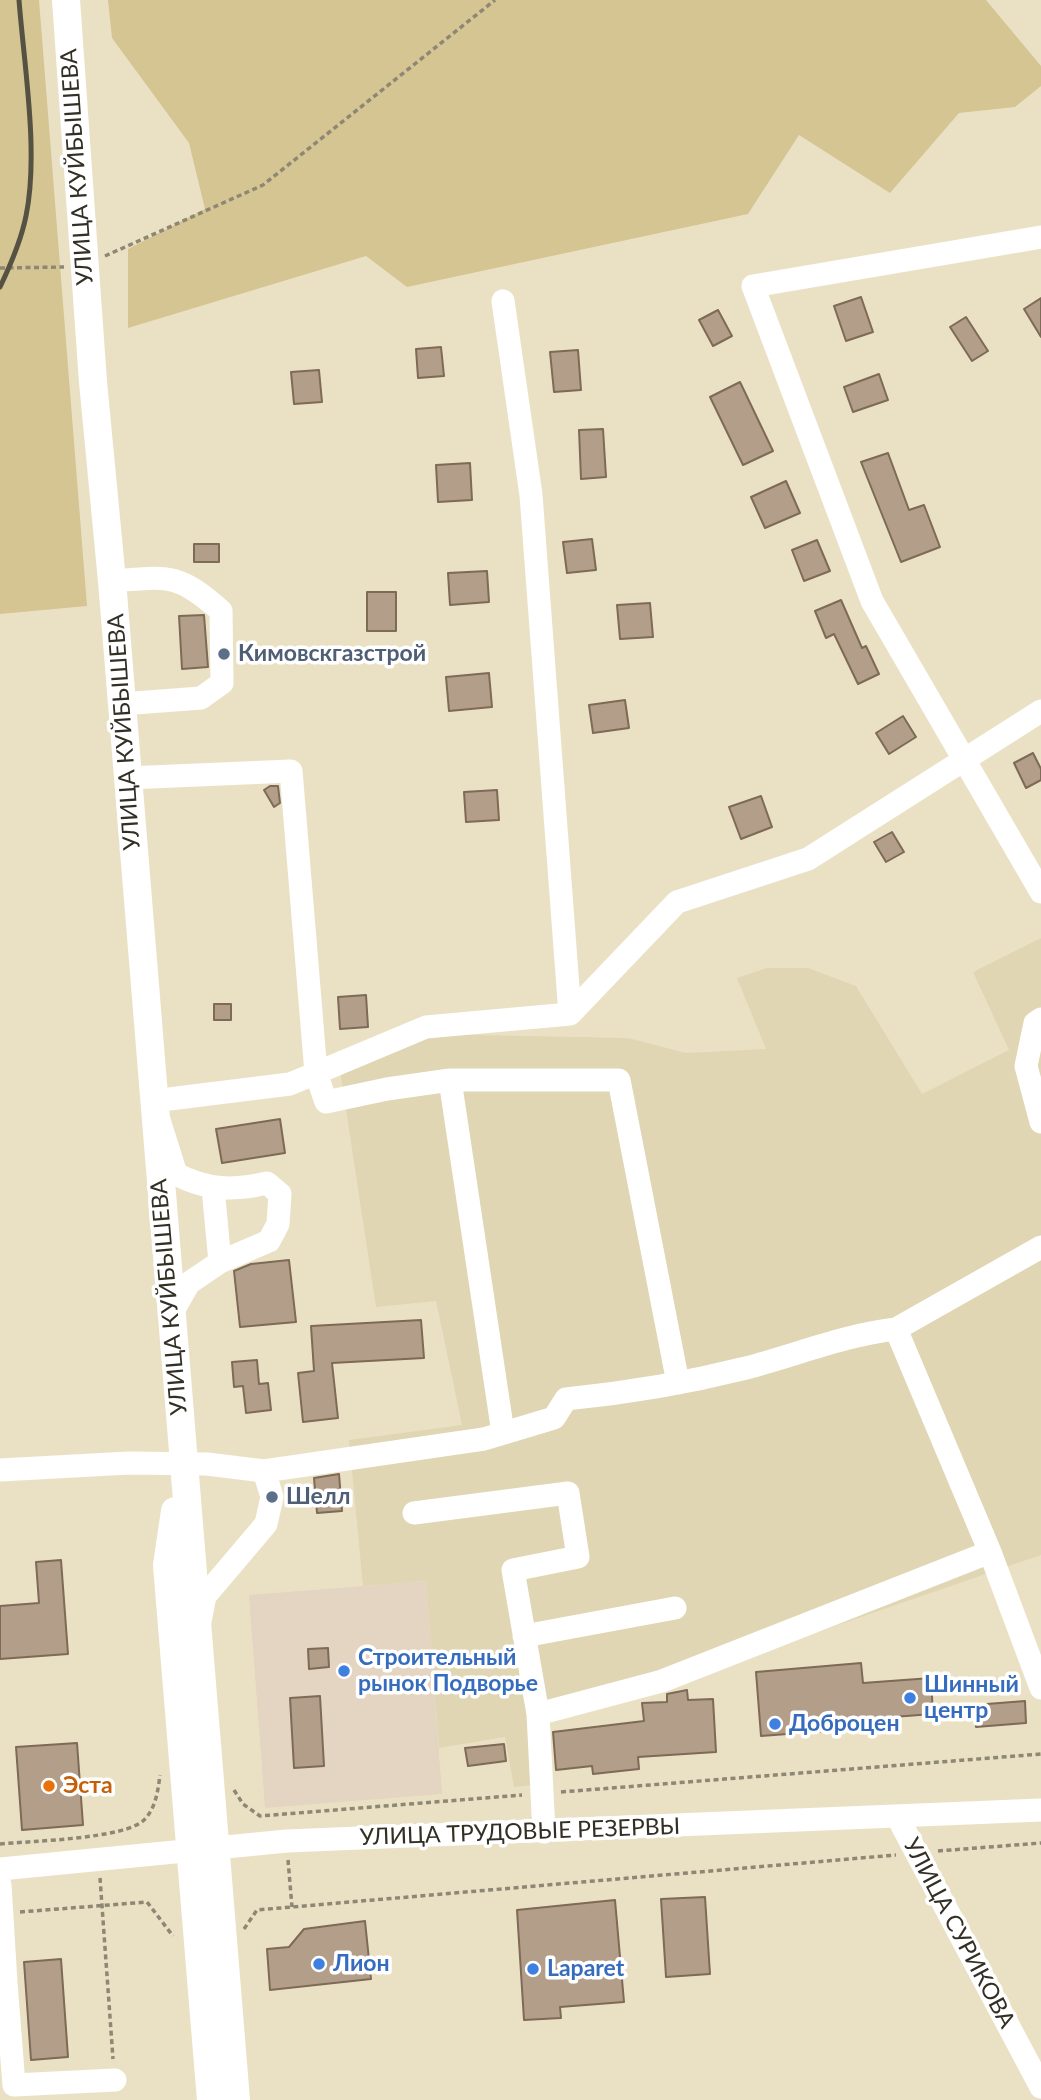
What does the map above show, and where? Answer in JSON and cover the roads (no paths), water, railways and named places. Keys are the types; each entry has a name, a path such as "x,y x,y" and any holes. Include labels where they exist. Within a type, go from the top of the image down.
{"main road":[{"name":"УЛИЦА КУЙБЫШЕВА","path":"66,0 84,266 112,581 182,1464"},
{"path":"182,1464 196,1638 202,1848 208,1936 211,2100"},
{"path":"182,1464 167,1565 182,1759 202,1848"},
{"path":"208,1936 236,2100"}],"street":[{"path":"1041,237 753,286 872,601 1041,892"},
{"path":"503,301 531,495 570,1014"},
{"path":"112,581 171,577 194,587 221,611 222,683 201,698 121,704"},
{"path":"170,1316 189,1283 220,1262 269,1241 278,1224 280,1194 267,1183 213,1188 193,1183 176,1174 153,1101 290,1084 426,1027 570,1014 677,902 808,859 1041,711"},
{"path":"127,778 291,771 316,1073 326,1102 387,1089 450,1080 619,1080 678,1383"},
{"path":"1041,1019 1035,1023 1026,1066 1041,1122"},
{"path":"450,1080 503,1433"},
{"path":"213,1188 220,1262"},
{"path":"0,1470 182,1464 264,1471 484,1440 554,1418 566,1399 636,1393 747,1367 860,1333 896,1329 1041,1247"},
{"path":"896,1329 990,1552 1041,1688"},
{"path":"196,1638 205,1596 267,1524 272,1497 264,1471"},
{"path":"414,1513 568,1493 578,1557 513,1570 538,1714 544,1832"},
{"path":"538,1714 662,1681 990,1552"},
{"path":"524,1636 675,1608"},
{"name":"УЛИЦА ТРУДОВЫЕ РЕЗЕРВЫ","path":"0,1869 287,1841 1041,1810"},
{"name":"УЛИЦА СУРИКОВА","path":"897,1816 1041,2087"},
{"path":"0,1885 7,2085 115,2080"}],"railway":[{"path":"0,287 21,234 30,191 31,137 19,0"}],"place":[{"name":"Кимовскгазстрой","path":"224,654"},
{"name":"Шелл","path":"272,1497"},
{"name":"Строительный рынок Подворье","path":"344,1671"},
{"name":"Шинный центр","path":"910,1698"},
{"name":"Доброцен","path":"775,1724"},
{"name":"Эста","path":"49,1786"},
{"name":"Лион","path":"319,1964"},
{"name":"Laparet","path":"533,1969"}]}
